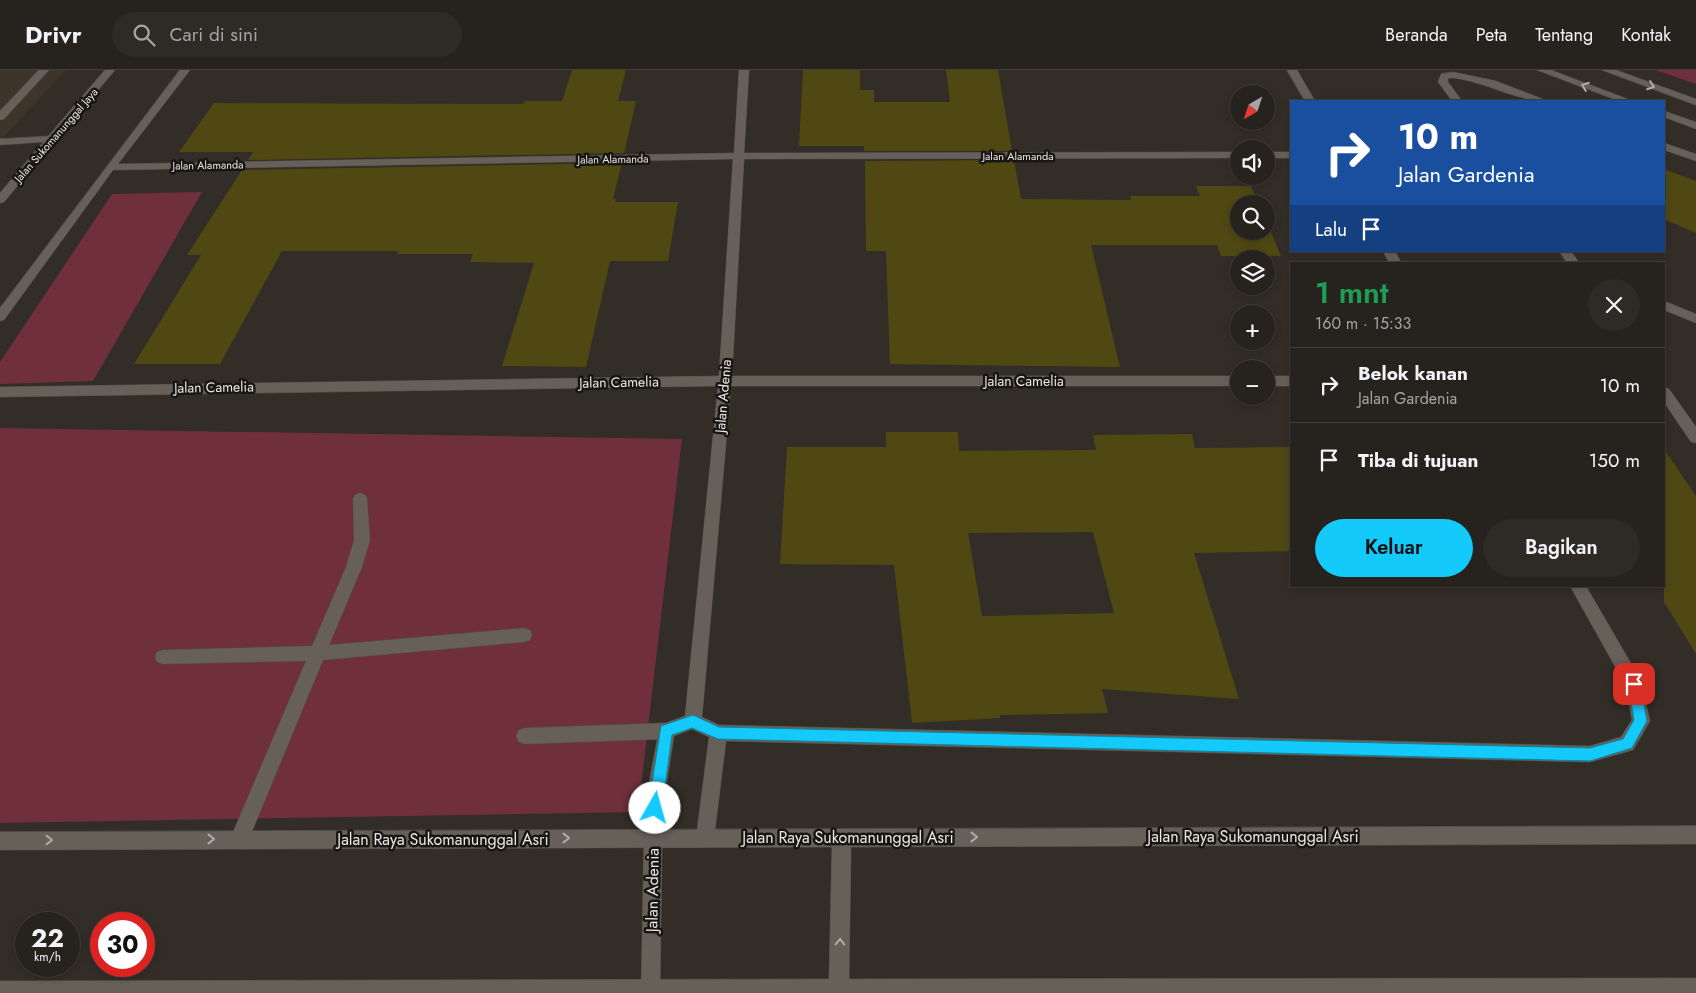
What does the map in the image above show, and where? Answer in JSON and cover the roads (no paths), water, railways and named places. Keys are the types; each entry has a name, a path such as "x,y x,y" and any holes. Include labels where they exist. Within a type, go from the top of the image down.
{"street":[{"path":"0,116 44,70"},
{"name":"Jalan Sukomanunggal Jaya","path":"0,200 110,70"},
{"path":"0,317 110,167 185,70"},
{"name":"Jalan Adenia","path":"693,721 725,381 744,70"},
{"path":"1292,70 1309,100"},
{"path":"1542,70 1625,100"},
{"path":"1607,70 1696,102"},
{"path":"1456,100 1443,82 1444,76 1450,72 1464,72 1540,100"},
{"path":"1665,114 1696,126"},
{"path":"0,142 52,140"},
{"path":"1665,146 1696,158"},
{"name":"Jalan Alamanda","path":"110,167 740,156 1230,155"},
{"path":"1275,155 1290,155"},
{"path":"1665,305 1696,319"},
{"name":"Jalan Camelia","path":"0,392 725,381 1230,381"},
{"path":"1275,381 1290,381"},
{"path":"1665,393 1696,438"},
{"path":"239,839 354,567 362,540 360,499"},
{"path":"525,736 666,730 693,721 718,733 1590,754 1627,744 1641,721 1634,684 1579,587"},
{"path":"163,657 318,652 524,635"},
{"name":"Jalan Adenia","path":"650,990 653,838 656,793 666,730"},
{"path":"705,838 718,733"},
{"name":"Jalan Raya Sukomanunggal Asri","path":"0,841 1696,835"},
{"path":"839,991 842,837"},
{"path":"0,991 1696,988"}]}
